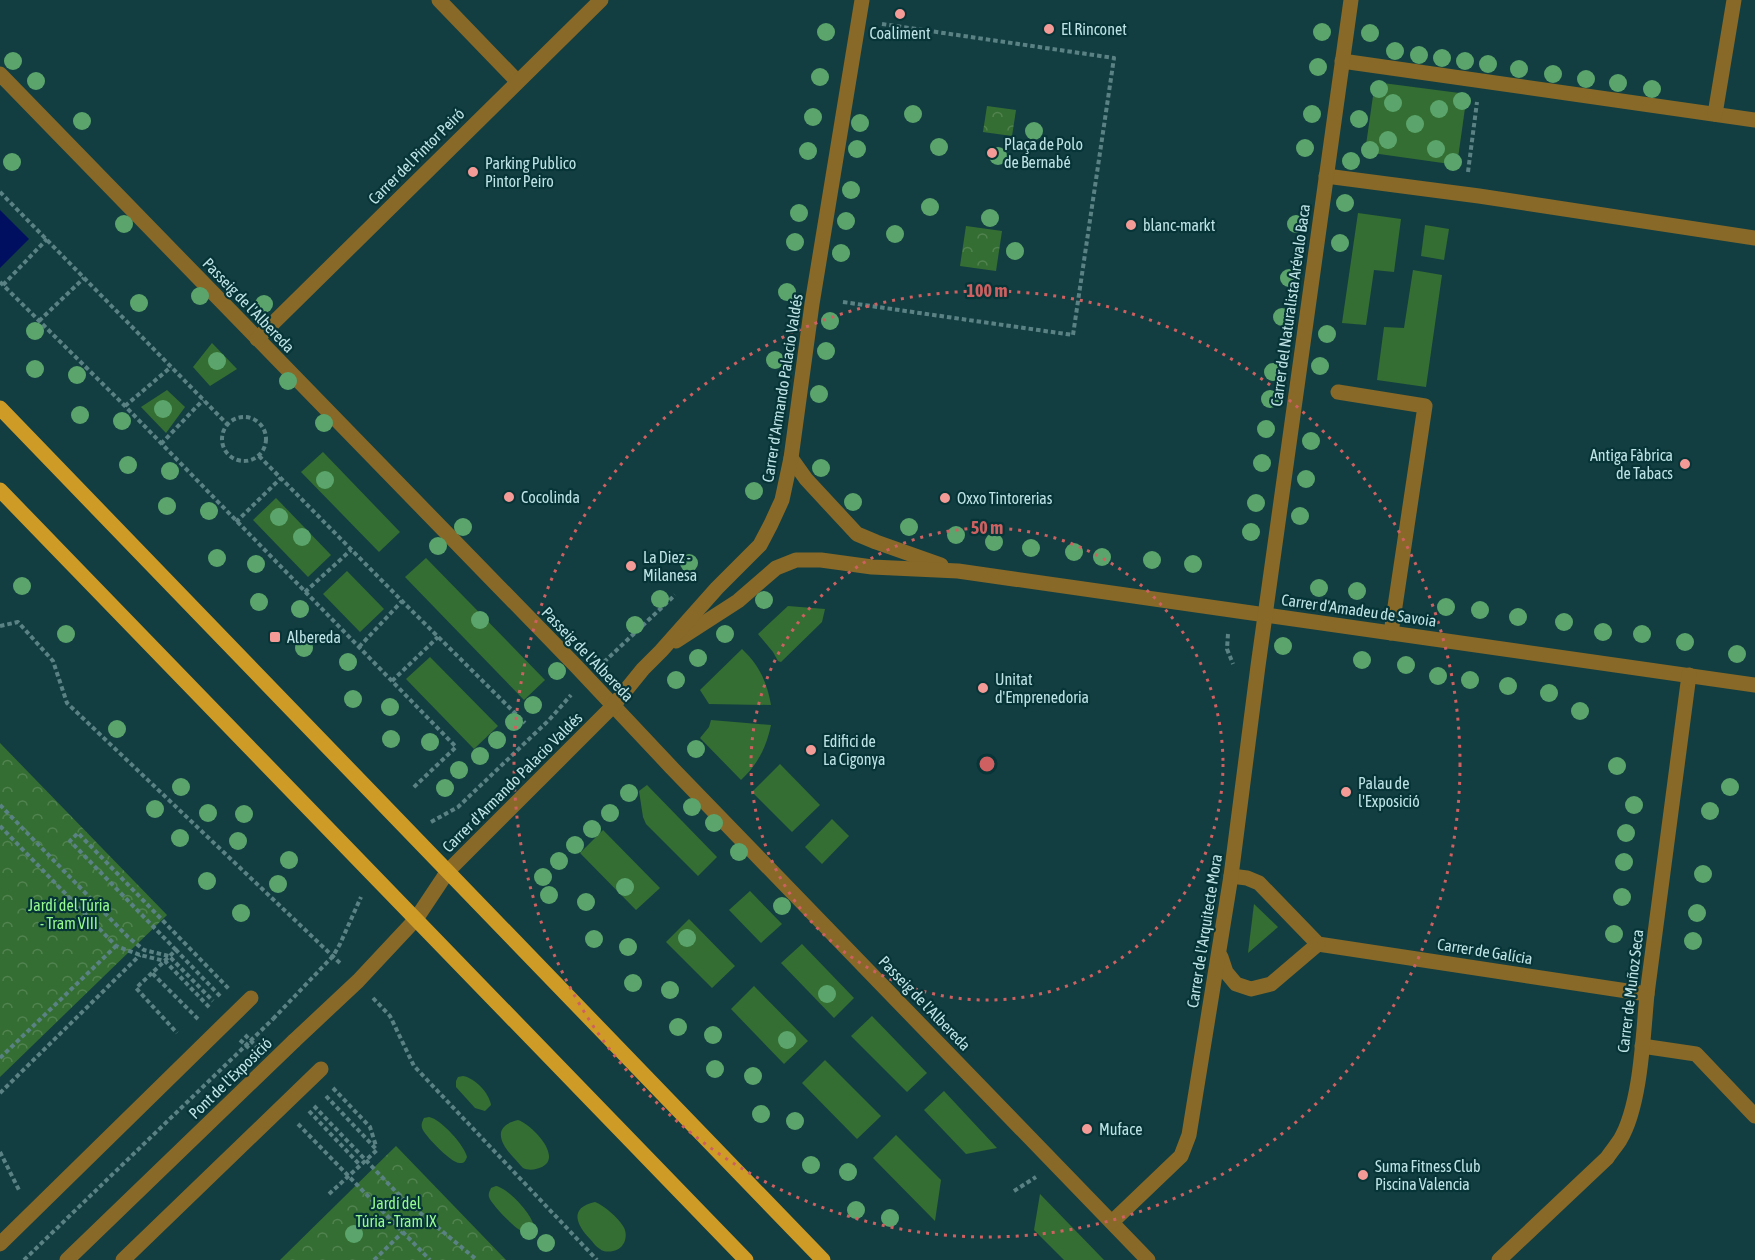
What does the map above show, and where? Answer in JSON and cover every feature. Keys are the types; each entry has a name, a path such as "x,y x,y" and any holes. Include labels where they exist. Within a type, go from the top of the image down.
{"main road":[{"path":"0,408 823,1260"},
{"path":"0,490 746,1260"}],"street":[{"path":"439,0 518,81"},
{"name":"Carrer del Pintor Peiró","path":"257,339 601,0"},
{"name":"Carrer d'Armando Palacio Valdés","path":"416,919 448,871 613,706 643,669 760,545 782,500 791,458 812,304 862,0"},
{"name":"Carrer del Naturalista Arévalo Baca","path":"1265,615 1351,0"},
{"path":"1715,114 1734,0"},
{"path":"1342,61 1755,120"},
{"name":"Passeig de l'Albereda","path":"0,74 1148,1260"},
{"path":"1326,176 1472,195 1755,238"},
{"path":"1338,392 1425,406 1391,633"},
{"name":"Carrer d'Amadeu de Savoia","path":"791,458 806,479 857,534 958,571"},
{"name":"Carrer d'Amadeu de Savoia","path":"661,651 738,601 776,568 796,560 821,560 872,567 958,571 1755,685"},
{"name":"Carrer de l'Arquitecte Mora","path":"1112,1222 1180,1156 1190,1135 1220,954 1265,615"},
{"name":"Carrer de Muñoz Seca","path":"1499,1260 1606,1158 1621,1139 1634,1105 1689,675"},
{"path":"1220,954 1226,972 1236,984 1251,989 1271,984 1318,944 1258,883 1247,878 1231,876"},
{"name":"Pont de l'Exposició","path":"67,1260 358,981 416,919"},
{"name":"Carrer de Galícia","path":"1318,944 1647,994"},
{"path":"0,1244 248,1001"},
{"path":"1642,1046 1696,1054 1755,1116"},
{"path":"123,1260 323,1075"}],"path":[{"path":"843,302 1073,335 1114,58 881,24"},
{"path":"1472,195 1480,80"},
{"path":"0,192 228,425"},
{"path":"46,239 2,283 125,406 456,747 413,788"},
{"path":"39,321 84,278"},
{"path":"125,406 171,367"},
{"path":"161,444 203,400"},
{"path":"243,418 257,421 265,432 266,440 262,453 242,461 229,455 223,442 225,428 228,425 236,419 243,418"},
{"path":"258,456 525,723"},
{"path":"236,522 281,478"},
{"path":"305,592 351,550"},
{"path":"410,831 458,807 549,720 587,678 679,592"},
{"path":"359,647 402,601"},
{"path":"1232,609 1227,649 1233,667"},
{"path":"0,626 18,622 53,662 67,703 358,981 390,1017 414,1066 597,1260"},
{"path":"392,681 438,637"},
{"path":"0,826 116,946 165,961 213,1012"},
{"path":"228,1004 70,842 78,833 248,1001"},
{"path":"24,1260 273,1019 333,956 370,873"},
{"path":"0,1058 116,946"},
{"path":"0,1094 144,950"},
{"path":"176,950 136,988 177,1034"},
{"path":"152,973 205,1026"},
{"path":"238,1037 254,1054"},
{"path":"323,1075 370,1126 377,1150"},
{"path":"325,1095 377,1150"},
{"path":"303,1105 360,1165"},
{"path":"291,1117 349,1174 430,1260"},
{"path":"329,1194 377,1150"},
{"path":"374,1260 403,1232"}],"green space":[{"path":"1375,82 1467,94 1457,165 1365,152"},
{"path":"987,106 1016,110 1012,136 983,132"},
{"path":"1358,213 1401,219 1394,272 1374,270 1366,325 1342,323"},
{"path":"1425,225 1449,229 1444,260 1421,256"},
{"path":"966,226 1002,231 996,271 960,266"},
{"path":"1413,270 1442,275 1426,387 1377,380 1384,327 1404,328"},
{"path":"212,343 237,369 210,386 193,367"},
{"path":"167,390 185,407 166,433 141,407"},
{"path":"323,452 400,532 379,552 301,472"},
{"path":"276,498 331,555 308,577 253,520"},
{"path":"426,558 545,680 524,700 405,577"},
{"path":"347,571 384,609 360,632 323,594"},
{"path":"788,606 825,609 822,622 781,662 758,634"},
{"path":"742,649 761,674 771,705 709,704 700,690"},
{"path":"430,657 498,726 474,749 406,679"},
{"path":"711,720 771,725 760,755 741,780 700,738 709,727"},
{"name":"Jardí del Túria - Tram VIII","path":"0,743 167,915 0,1077"},
{"path":"780,764 820,805 792,832 752,792"},
{"path":"647,785 717,857 698,876 646,824 639,791"},
{"path":"832,819 849,836 822,864 805,847"},
{"path":"603,830 660,888 636,910 580,853"},
{"path":"750,891 782,924 761,943 729,910"},
{"path":"1254,904 1278,927 1248,953"},
{"path":"689,919 735,966 712,988 666,942"},
{"path":"802,944 854,998 834,1018 781,963"},
{"path":"754,986 808,1041 784,1064 731,1009"},
{"path":"872,1016 927,1073 907,1092 851,1036"},
{"path":"825,1060 881,1116 857,1139 802,1083"},
{"path":"463,1076 477,1083 484,1091 491,1105 485,1111 475,1108 456,1087 458,1077"},
{"path":"944,1091 997,1148 966,1154 924,1110"},
{"path":"429,1117 440,1123 457,1140 467,1157 464,1162 460,1163 451,1159 428,1137 422,1124 424,1118"},
{"path":"518,1120 532,1129 545,1144 549,1159 545,1165 533,1170 523,1168 508,1152 502,1141 502,1131 504,1126"},
{"path":"896,1135 941,1180 935,1221 873,1158"},
{"name":"Jardí del Túria - Tram IX","path":"396,1146 506,1260 280,1260"},
{"path":"496,1186 507,1192 525,1209 533,1222 534,1227 531,1231 527,1233 518,1229 495,1206 489,1194 491,1188"},
{"path":"1040,1194 1104,1260 1064,1260 1034,1230"},
{"path":"595,1202 611,1212 625,1230 625,1241 617,1250 603,1251 585,1234 579,1223 577,1218 581,1208"}],"shaded area":[{"path":"0,210 29,239 0,268"}],"place":[{"name":"Coaliment","path":"900,14"},
{"name":"El Rinconet","path":"1049,29"},
{"name":"Plaça de Polo de Bernabé","path":"992,153"},
{"name":"Parking Publico Pintor Peiro","path":"473,172"},
{"name":"blanc-markt","path":"1131,225"},
{"name":"Antiga Fàbrica de Tabacs","path":"1685,464"},
{"name":"Cocolinda","path":"509,497"},
{"name":"Oxxo Tintorerias","path":"945,498"},
{"name":"La Diez - Milanesa","path":"631,566"},
{"name":"Albereda","path":"275,637"},
{"name":"Unitat d'Emprenedoria","path":"983,688"},
{"name":"Edifici de La Cigonya","path":"811,750"},
{"name":"Palau de l'Exposició","path":"1346,792"},
{"name":"Muface","path":"1087,1129"},
{"name":"Suma Fitness Club Piscina Valencia","path":"1363,1175"}]}
